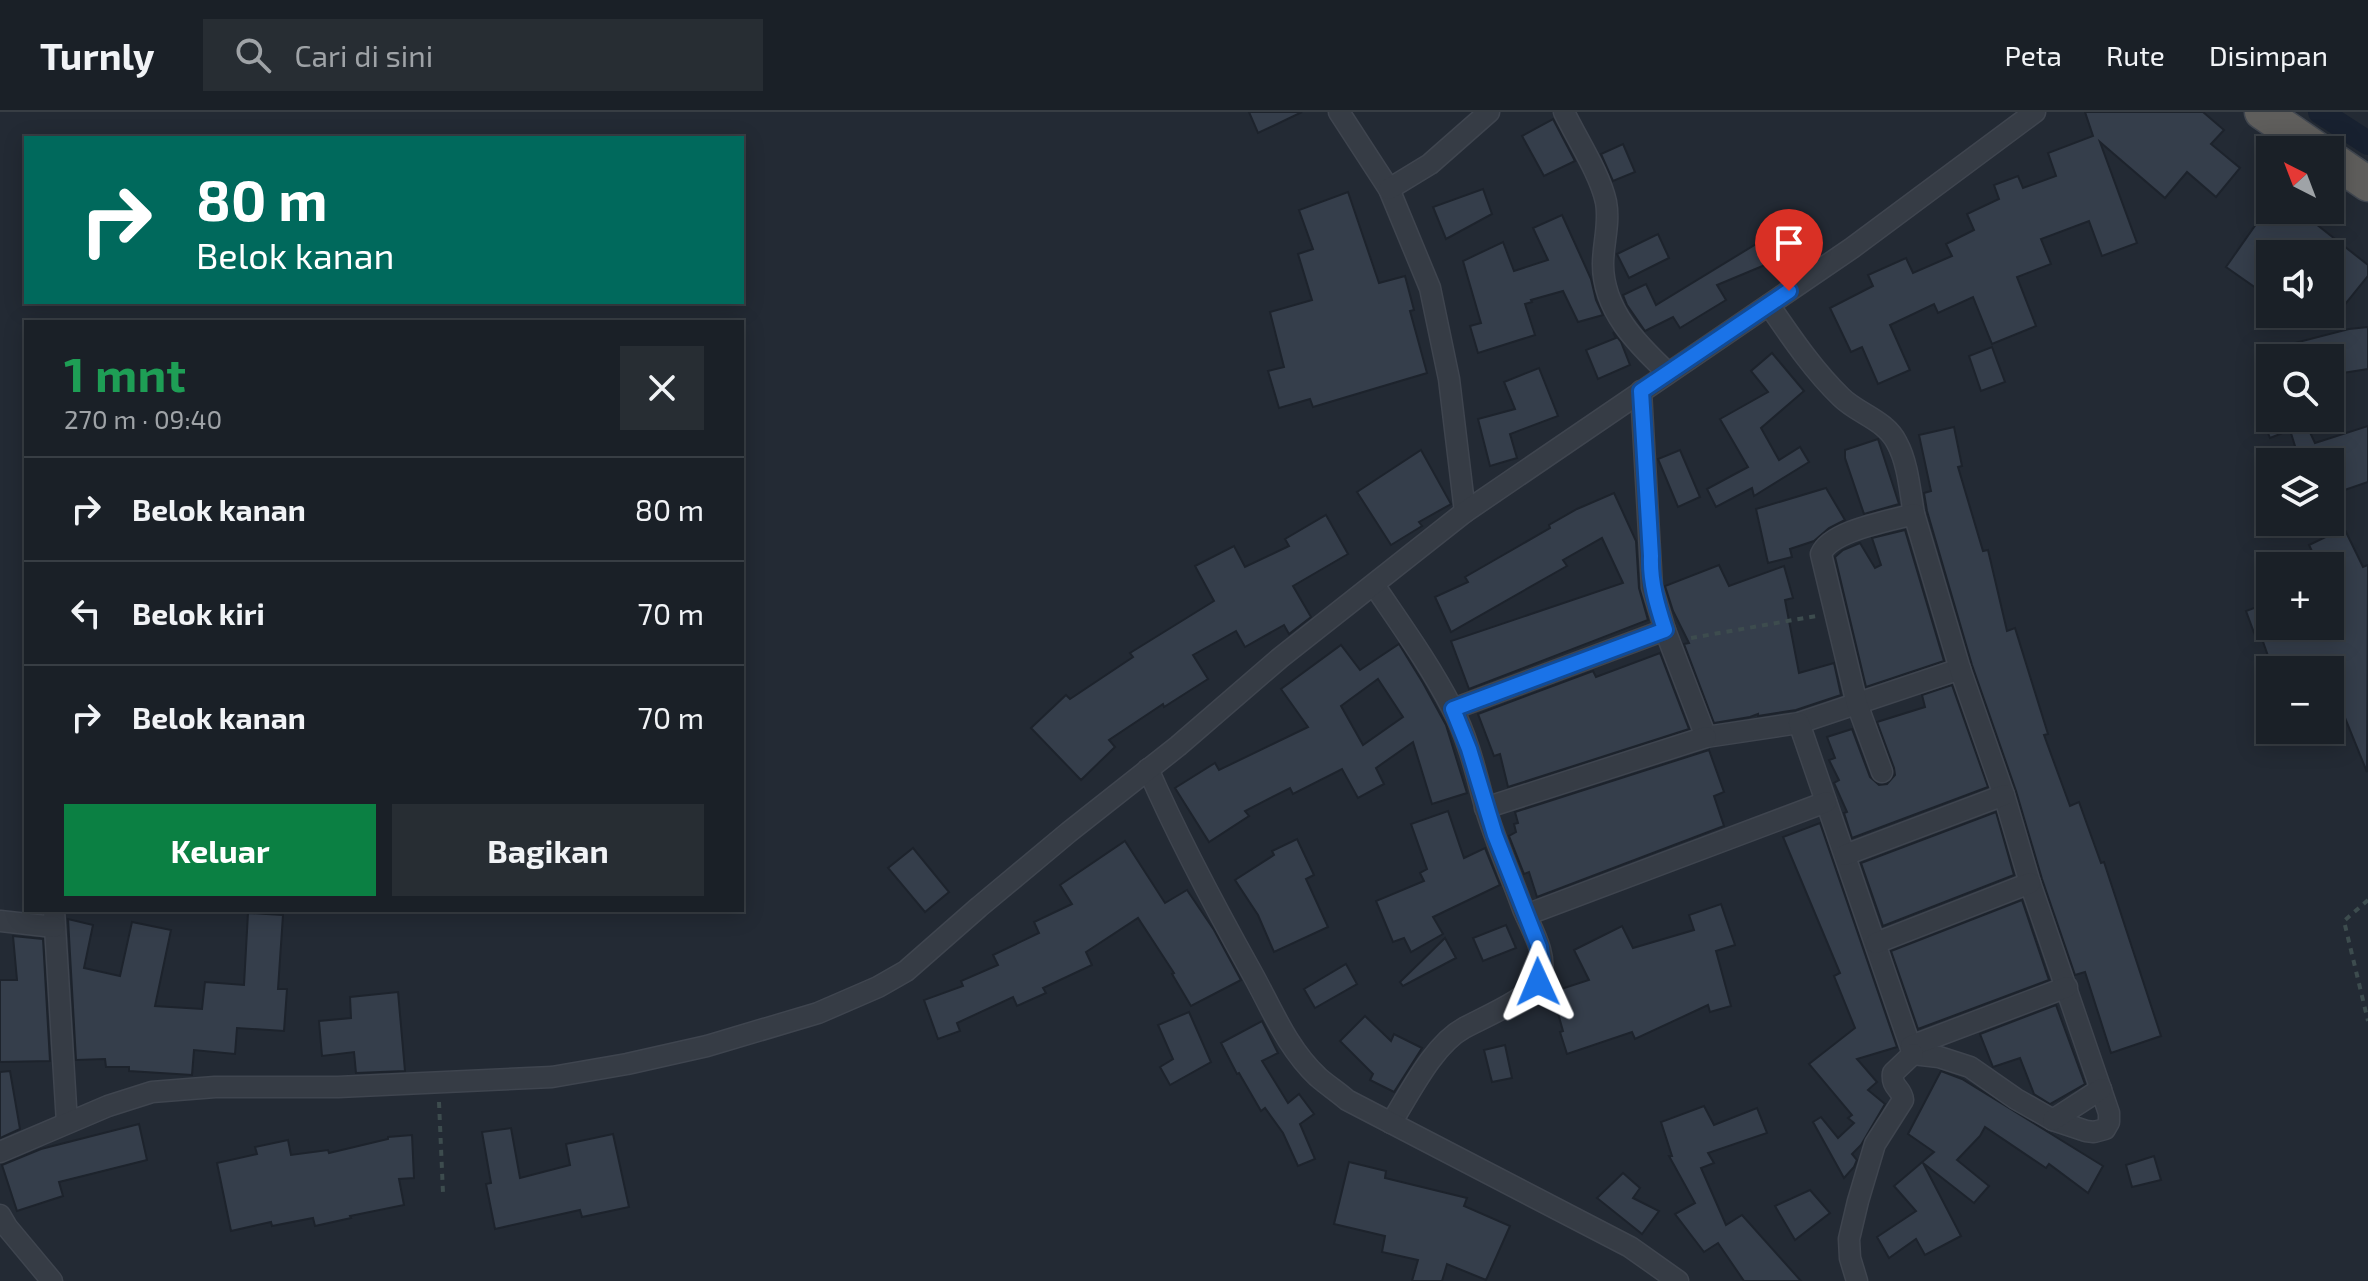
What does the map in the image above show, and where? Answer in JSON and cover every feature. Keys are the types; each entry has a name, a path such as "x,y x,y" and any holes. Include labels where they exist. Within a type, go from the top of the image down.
{"highway":[{"path":"2262,112 2297,136"},
{"path":"2344,168 2368,184"}],"street":[{"path":"1339,112 1389,189 1430,288 1449,379 1465,512"},
{"path":"1389,189 1430,164 1489,112"},
{"path":"1564,112 1602,188 1607,205 1603,268 1607,293 1618,317 1630,333 1668,373"},
{"path":"0,1152 108,1106 152,1092 179,1088 438,1083 552,1077 707,1046 858,998 906,971 1280,658 1465,512 1852,248 2035,112"},
{"path":"1769,305 1801,351 1842,399 1884,426 1901,450 1914,514 1960,669 2109,1113 2109,1122 2105,1129 2094,1132 2053,1120 1970,1067 1912,1050"},
{"path":"1641,391 1651,574 1656,604 1706,737"},
{"path":"1882,772 1857,704 1821,554 1829,542 1843,535 1914,514"},
{"path":"1374,585 1453,709 1469,749 1485,808 1539,947 1542,970 1538,982 1508,1005 1461,1029 1435,1054 1391,1123"},
{"path":"1453,709 1667,636"},
{"path":"1485,808 1706,737 1799,723 1960,669"},
{"path":"1799,723 1912,1050"},
{"path":"1148,769 1201,882 1275,1019 1302,1060 1317,1076 1347,1100 1630,1247 1678,1281"},
{"path":"1845,855 2004,795"},
{"path":"1526,915 1826,802"},
{"path":"1876,943 2030,883"},
{"path":"0,921 54,919 67,1123"},
{"path":"1857,1281 1850,1258 1849,1239 1875,1144 1903,1100 1902,1094 1894,1086 1893,1073 1912,1050 2067,987"},
{"path":"2053,1120 2101,1089"},
{"path":"0,1215 52,1281"}],"path":[{"path":"1667,636 1836,613"},
{"path":"2368,900 2344,921 2368,1021"},
{"path":"438,1083 443,1193"}],"building":[{"path":"1249,112 1302,112 1258,133"},
{"path":"2085,112 2203,112 2224,130 2211,144 2240,168 2216,197 2187,172 2165,198 2100,142 2137,243 2102,256 2089,221 2041,239 2051,264 2017,277 2036,326 1992,344 1973,297 1938,313 1934,304 1890,325 1910,370 1878,384 1862,347 1851,352 1830,308 1873,286 1868,275 1906,258 1913,273 1952,256 1946,244 1974,230 1967,214 1999,199 1994,185 2018,176 2023,188 2056,176 2048,153 2093,136"},
{"path":"1553,119 1575,161 1544,176 1522,136"},
{"path":"1623,144 1635,172 1613,181 1601,154"},
{"path":"1483,189 1492,214 1446,239 1433,207"},
{"path":"1348,192 1379,283 1405,276 1414,310 1410,311 1427,373 1313,407 1310,399 1279,408 1268,371 1284,367 1270,312 1312,300 1298,254 1313,249 1299,210"},
{"path":"1562,215 1591,279 1603,315 1578,322 1563,291 1531,300 1525,304 1535,335 1478,353 1470,326 1481,323 1463,261 1503,242 1514,271 1548,260 1533,228"},
{"path":"2256,224 2316,224 2336,240 2256,240 2256,288 2226,267"},
{"path":"1784,227 1798,247 1767,267 1765,265 1717,285 1726,300 1680,328 1673,317 1645,331 1627,305 1623,295 1646,284 1656,305"},
{"path":"1658,234 1669,258 1629,278 1617,254"},
{"path":"2344,246 2368,265 2368,276 2344,306"},
{"path":"2368,327 2368,369 2344,373 2344,344 2291,344"},
{"path":"1613,332 1621,342 1630,365 1598,379 1586,350 1616,338"},
{"path":"1992,347 2005,382 1981,391 1969,356"},
{"path":"1772,353 1804,391 1761,428 1779,460 1800,447 1809,462 1754,496 1752,488 1716,507 1707,489 1748,467 1720,419 1768,392 1751,371"},
{"path":"1539,368 1558,416 1510,434 1517,458 1490,466 1478,419 1515,409 1504,382"},
{"path":"2368,426 2368,482 2344,490 2344,448 2296,448 2291,432 2310,432 2315,443"},
{"path":"1954,427 1962,466 1958,467 1983,551 1988,550 2007,631 2015,628 2048,734 2044,735 2070,806 2079,802 2101,863 2104,862 2161,1036 2111,1053 2085,972 2075,975 2042,879 2016,791 1972,665 1927,511 1924,493 1931,491 1919,435"},
{"path":"2268,432 2285,432 2270,438"},
{"path":"1878,439 1899,504 1864,514 1845,450"},
{"path":"1421,450 1451,504 1419,522 1422,526 1391,545 1357,492"},
{"path":"1680,450 1700,497 1678,507 1658,459"},
{"path":"1826,488 1845,520 1814,541 1790,549 1792,557 1768,563 1756,509"},
{"path":"1614,493 1636,541 1639,588 1648,620 1469,689 1451,641 1623,583 1602,538 1563,560 1567,566 1451,632 1435,597 1468,582 1465,577 1550,528 1549,525"},
{"path":"1326,515 1348,554 1293,586 1311,617 1289,634 1284,625 1245,647 1236,631 1193,655 1208,679 1109,740 1115,747 1081,780 1031,728 1066,695 1070,699 1133,657 1130,653 1214,601 1195,566 1234,546 1245,567 1289,546 1285,539"},
{"path":"2344,528 2363,567 2368,565 2367,772 2344,715 2344,656 2268,656 2262,640 2344,640 2344,552 2312,552 2309,545 2328,536 2344,536"},
{"path":"1905,530 1944,661 1866,687 1835,557 1860,543 1875,568 1881,565 1872,538"},
{"path":"1719,565 1729,586 1784,566 1793,598 1785,600 1799,673 1834,663 1841,695 1796,710 1714,723 1684,644 1689,643 1665,586"},
{"path":"2256,607 2256,638 2246,611"},
{"path":"1399,644 1446,725 1467,793 1432,804 1413,742 1376,768 1384,784 1358,798 1342,769 1293,794 1290,788 1245,811 1249,816 1209,842 1175,788 1215,763 1219,770 1308,727 1281,689 1341,645 1360,670","holes":["1378,679 1403,717 1363,745 1341,706"]},
{"path":"1660,653 1689,729 1508,787 1500,754 1494,756 1478,714 1593,671 1596,677"},
{"path":"1952,685 1988,787 1852,838 1844,813 1847,812 1834,783 1839,780 1829,760 1835,758 1827,737 1852,729 1870,777 1879,785 1887,784 1895,775 1894,768 1877,722 1925,707 1922,695"},
{"path":"1709,750 1724,792 1714,796 1724,826 1537,897 1529,872 1524,874 1509,836 1516,832 1514,824 1518,823 1515,812"},
{"path":"1448,811 1464,858 1485,848 1500,885 1433,917 1443,934 1411,952 1404,938 1393,942 1376,901 1424,881 1420,873 1427,869 1411,824"},
{"path":"1996,812 2014,875 1883,926 1861,863"},
{"path":"1820,823 1897,1047 1857,1059 1877,1082 1868,1090 1885,1104 1861,1145 1852,1154 1857,1160 1844,1178 1813,1122 1821,1117 1838,1138 1854,1123 1848,1118 1852,1115 1809,1064 1855,1028 1834,976 1840,973 1783,837"},
{"path":"1297,839 1314,875 1306,879 1328,927 1274,952 1258,915 1235,880 1274,855 1272,851"},
{"path":"1125,841 1165,903 1187,890 1214,930 1241,980 1191,1006 1174,973 1138,918 1086,952 1092,965 1043,988 1046,993 1017,1006 1013,997 957,1023 960,1031 938,1039 924,1000 963,986 961,981 998,965 993,955 1039,933 1034,922 1072,904 1060,885"},
{"path":"913,848 949,892 925,912 888,868"},
{"path":"2022,900 2049,980 1918,1029 1891,951"},
{"path":"1721,904 1735,945 1716,951 1731,1006 1710,1012 1708,1005 1635,1039 1632,1032 1567,1054 1552,992 1589,980 1574,950 1622,926 1633,948 1694,930 1689,915"},
{"path":"248,913 283,915 278,989 287,989 284,1031 237,1028 235,1054 194,1050 192,1075 106,1067 105,1059 76,1060 68,919 93,925 84,968 120,976 132,922 171,930 155,1006 202,1009 205,982 244,985"},
{"path":"1506,925 1516,948 1483,961 1473,938"},
{"path":"13,936 43,939 50,1061 0,1062 0,980 17,980"},
{"path":"1445,938 1456,958 1403,986 1400,982"},
{"path":"1346,964 1357,984 1315,1008 1304,989"},
{"path":"398,992 405,1071 356,1073 354,1052 322,1056 319,1021 351,1018 350,997"},
{"path":"2056,1005 2085,1084 2050,1104 2034,1094 2020,1058 1993,1067 1980,1034"},
{"path":"1189,1012 1211,1062 1170,1085 1160,1067 1173,1059 1158,1025"},
{"path":"1365,1016 1391,1041 1394,1034 1422,1048 1394,1092 1370,1080 1373,1074 1340,1041"},
{"path":"1262,1021 1278,1053 1262,1061 1288,1103 1299,1094 1314,1114 1300,1124 1315,1159 1298,1166 1283,1133 1265,1108 1261,1111 1221,1043"},
{"path":"1505,1045 1512,1078 1492,1082 1484,1050"},
{"path":"10,1071 20,1129 0,1138 0,1072"},
{"path":"1941,1071 1962,1079 2103,1166 2088,1193 2049,1164 2046,1168 1985,1127 1957,1160 1989,1186 1974,1203 1923,1163 1961,1236 1925,1255 1916,1239 1889,1258 1877,1237 1916,1211 1894,1186 1934,1152 1908,1134"},
{"path":"1704,1106 1714,1125 1757,1108 1767,1133 1708,1153 1714,1163 1701,1168 1726,1225 1742,1215 1801,1281 1744,1281 1718,1243 1704,1252 1675,1214 1695,1203 1669,1156 1672,1156 1661,1122"},
{"path":"139,1124 147,1160 59,1182 63,1196 17,1211 2,1165 41,1149"},
{"path":"511,1128 520,1178 570,1165 566,1144 613,1134 629,1207 582,1217 580,1210 495,1229 486,1184 491,1183 482,1132"},
{"path":"412,1135 414,1178 399,1179 404,1205 315,1226 313,1218 272,1226 271,1222 231,1231 217,1163 257,1154 255,1147 288,1140 291,1155 328,1150 329,1153 388,1137"},
{"path":"2154,1156 2161,1180 2132,1187 2126,1165"},
{"path":"1349,1162 1386,1171 1385,1178 1467,1198 1464,1206 1510,1226 1486,1280 1447,1264 1442,1281 1412,1281 1418,1260 1382,1252 1385,1236 1334,1224"},
{"path":"1623,1173 1640,1188 1633,1198 1659,1211 1642,1234 1597,1198"},
{"path":"1810,1190 1830,1213 1795,1240 1775,1206"}],"waterway":[{"path":"2320,112 2368,143"}],"route":[{"path":"1538,982 1542,970 1539,947 1485,808 1469,749 1453,709 1665,630 1652,587 1641,391 1789,291"}]}
